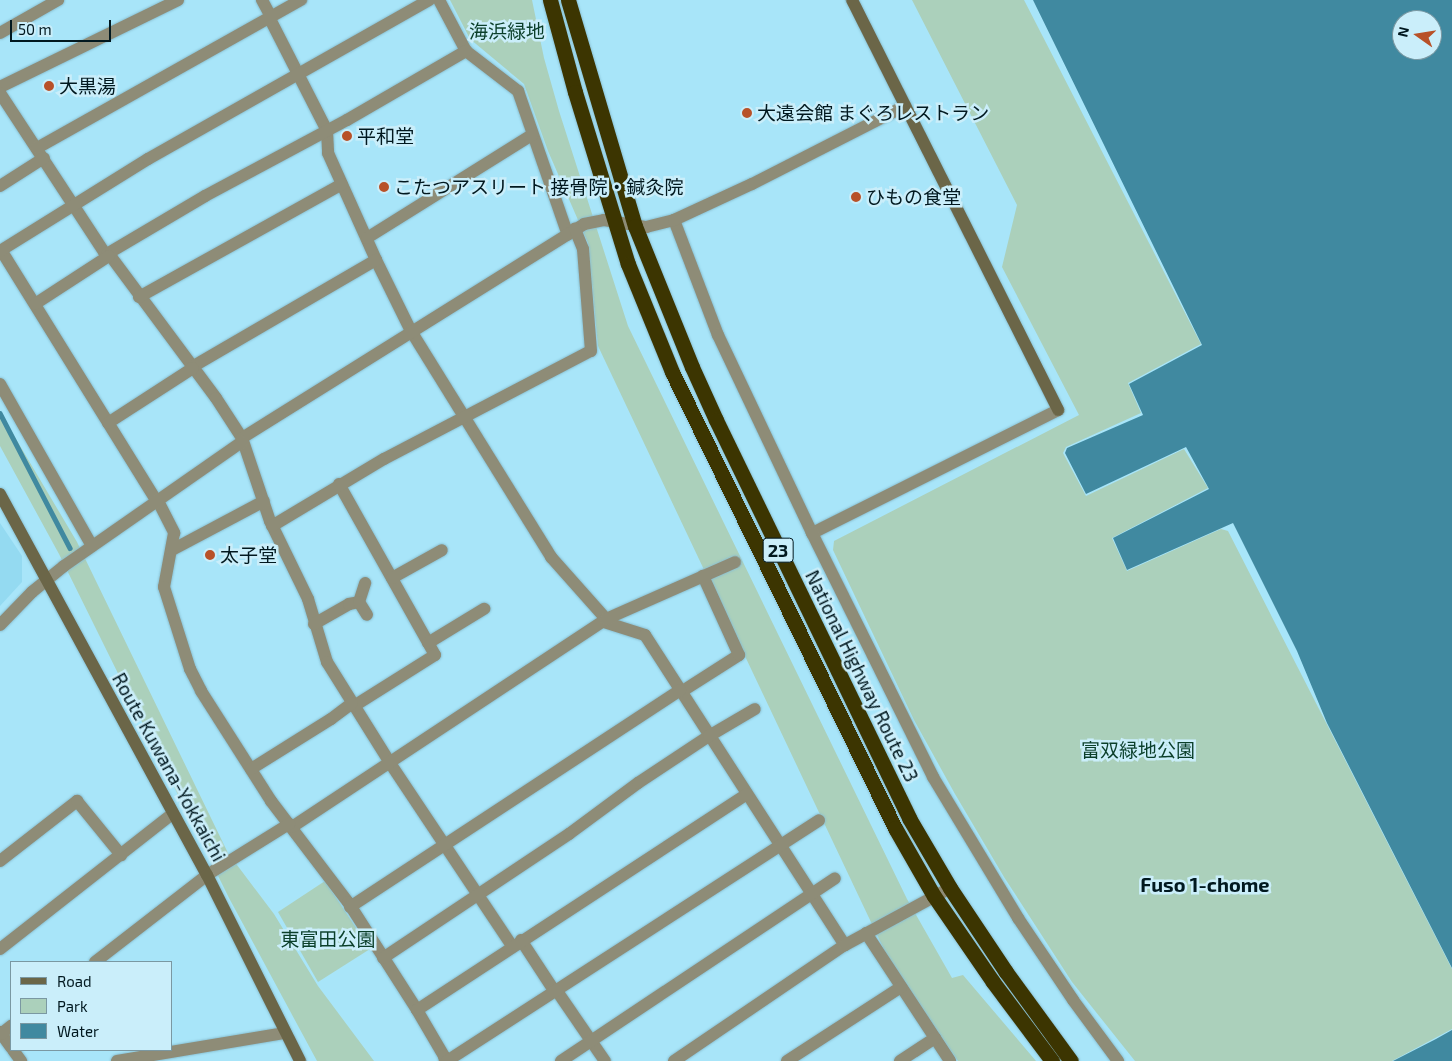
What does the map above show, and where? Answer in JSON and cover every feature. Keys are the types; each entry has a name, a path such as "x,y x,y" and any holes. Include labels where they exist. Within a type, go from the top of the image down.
{"highway":[{"name":"National Highway Route 23","path":"550,0 575,92 615,222 649,321 672,372 895,828 934,896 993,982 1052,1061"},
{"name":"National Highway Route 23","path":"568,0 636,226 688,358 716,420 872,746 909,818 950,888 1006,972 1072,1061"}],"main road":[{"path":"852,0 1058,410"},
{"name":"Route Kuwana-Yokkaichi","path":"0,494 172,814 207,875 284,1033 300,1061"}],"street":[{"path":"0,33 58,0"},
{"path":"0,87 178,0"},
{"path":"262,0 327,131 328,153 376,260 412,331 463,417 551,557 605,620 645,635 845,945"},
{"path":"0,186 40,153 301,0"},
{"path":"429,0 298,73 1,249 157,501 174,533 164,587 190,670 210,707 251,769 350,907 416,1010 446,1061 556,992 819,820"},
{"path":"272,526 339,484 591,351 583,250 571,232 532,135 518,91 466,51 440,0"},
{"path":"35,304 108,255 205,196 327,131 466,51"},
{"path":"0,93 73,205 139,297 193,367 242,440 272,526 308,599 327,662 353,704 478,895 556,992 605,1061"},
{"path":"0,626 64,566 242,440 571,232 593,221 615,222 636,226 657,226 674,220 752,184 905,106"},
{"path":"367,238 532,135"},
{"path":"139,297 342,184"},
{"path":"674,220 718,335 812,533 933,777 1018,918 1073,1000 1118,1061"},
{"path":"108,423 193,367 376,260"},
{"path":"0,384 89,548"},
{"path":"812,533 1058,410"},
{"path":"251,769 353,704 435,655 339,484"},
{"path":"172,550 264,501"},
{"path":"392,578 442,550"},
{"path":"96,961 207,875 291,826 605,620 735,562"},
{"path":"350,907 680,691 739,655 703,576"},
{"path":"364,584 359,602 367,615"},
{"path":"314,624 349,604 359,602"},
{"path":"428,643 484,609"},
{"path":"383,958 709,736 755,709"},
{"path":"416,1010 747,794"},
{"path":"0,861 77,801 121,855"},
{"path":"0,949 172,814"},
{"path":"561,1061 835,878"},
{"path":"674,1061 845,945 950,888"},
{"path":"866,933 950,1061"},
{"path":"787,1061 901,987"},
{"path":"4,1031 10,1044"},
{"path":"117,1061 140,1059 284,1033"},
{"path":"900,1061 935,1038"}],"shaded area":[{"path":"0,523 22,556 22,582 0,606"}],"green space":[{"name":"海浜緑地","path":"450,0 532,0 544,58 559,111 628,326 907,899 952,978 963,975 1036,1061 958,1061 888,958 598,346 588,243 548,151 524,84 470,39"},
{"name":"富双緑地公園","path":"912,0 1024,0 1201,344 1128,383 1141,413 1066,447 1063,453 1086,496 1184,449 1208,488 1112,538 1127,571 1221,529 1228,531 1452,969 1452,1029 1392,1061 1135,1061 1072,982 1004,877 914,720 833,550 834,541 1079,415 1002,267 1017,205"},
{"path":"0,412 77,542 228,853 274,914 318,986 374,1061 317,1061 229,898 59,554 0,446"},
{"name":"東富田公園","path":"325,881 370,949 318,982 278,912"}],"water":[{"path":"1033,0 1452,0 1452,968 1327,723 1297,651 1233,523 1127,570 1113,538 1209,489 1186,447 1086,494 1065,453 1067,448 1143,415 1129,384 1202,345"},
{"path":"1452,1030 1452,1061 1393,1061 1436,1039"}],"waterway":[{"path":"0,413 70,548"}],"place":[{"name":"大黒湯","path":"49,86"},
{"name":"大遠会館 まぐろレストラン","path":"747,113"},
{"name":"平和堂","path":"347,136"},
{"name":"こたつアスリート 接骨院・鍼灸院","path":"384,187"},
{"name":"ひもの食堂","path":"856,197"},
{"name":"太子堂","path":"210,555"}],"district":[{"name":"Fuso 1-chome","path":"1205,884"}]}
